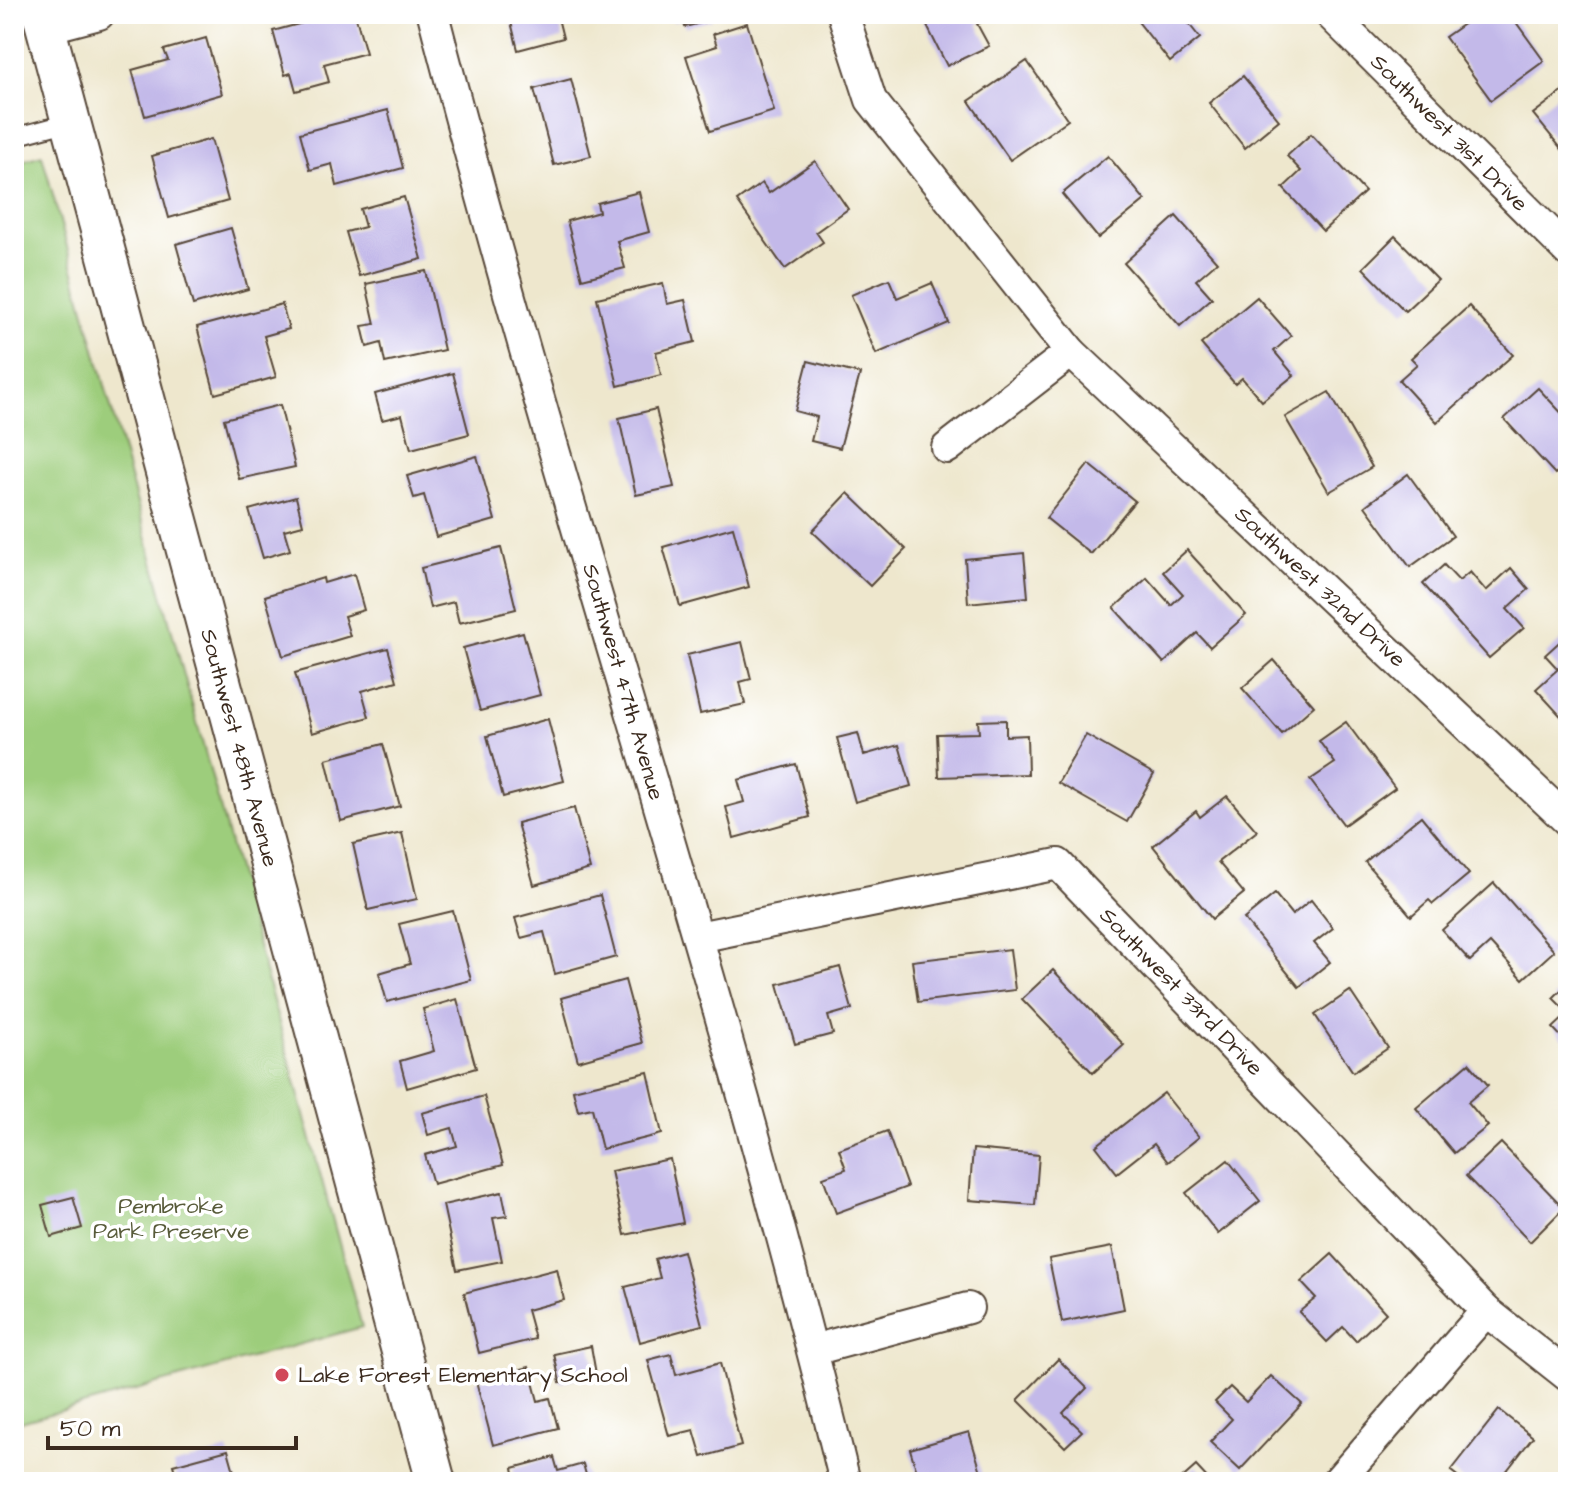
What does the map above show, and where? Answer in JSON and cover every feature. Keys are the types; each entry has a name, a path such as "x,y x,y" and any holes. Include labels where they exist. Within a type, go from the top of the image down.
{"street":[{"path":"44,21 99,14"},
{"name":"Southwest 47th Avenue","path":"433,14 490,233 698,937 813,1350 845,1482"},
{"name":"Southwest 32nd Drive","path":"843,14 871,100 1071,352 1568,821"},
{"name":"Southwest 31st Drive","path":"1330,14 1568,251"},
{"name":"Southwest 48th Avenue","path":"44,21 436,1482"},
{"path":"947,448 1071,352"},
{"name":"Southwest 33rd Drive","path":"698,937 1058,864 1486,1311 1568,1376"},
{"path":"813,1350 968,1308"},
{"path":"1337,1482 1486,1311"}],"lane":[{"path":"14,137 72,122"}],"green space":[{"name":"Pembroke Park Preserve","path":"42,155 362,1327 14,1424 14,163"}],"building":[{"path":"308,14 355,14 366,53 324,64 329,82 296,91 291,73 285,75 273,31 310,21"},
{"path":"509,14 557,14 563,38 518,50"},
{"path":"671,14 710,14 712,20 685,27 683,20 673,22"},
{"path":"921,14 998,14 977,24 989,46 947,66"},
{"path":"1132,14 1181,14 1200,38 1170,62"},
{"path":"1478,14 1510,14 1544,61 1491,100 1445,37"},
{"path":"747,23 774,111 710,131 686,56 717,46 713,34"},
{"path":"206,38 222,94 145,116 132,70 168,60 164,50"},
{"path":"1027,61 1068,120 1010,160 969,101"},
{"path":"1243,76 1279,120 1245,148 1209,103"},
{"path":"571,79 591,156 554,165 534,89"},
{"path":"1568,87 1568,157 1533,114"},
{"path":"388,110 403,168 337,186 332,164 310,170 300,133"},
{"path":"1311,134 1365,192 1323,231 1283,188 1301,171 1287,156"},
{"path":"211,139 228,201 169,218 152,156"},
{"path":"1108,156 1145,200 1098,238 1062,194"},
{"path":"815,161 848,209 816,232 823,242 785,269 737,201 762,183 769,193"},
{"path":"639,192 649,232 617,241 625,268 582,279 567,221 599,212 597,203"},
{"path":"404,197 422,259 359,276 346,232 365,227 360,209"},
{"path":"1176,216 1217,262 1196,280 1212,298 1180,326 1124,263"},
{"path":"231,228 248,289 193,305 176,244"},
{"path":"1395,236 1438,280 1405,311 1363,268"},
{"path":"426,271 444,350 385,363 381,343 367,347 362,326 375,324 366,284"},
{"path":"889,279 897,298 932,283 949,323 876,354 851,295"},
{"path":"663,283 667,304 685,300 695,342 656,352 661,375 618,386 597,298"},
{"path":"1257,297 1291,336 1274,351 1294,375 1262,401 1242,378 1235,384 1201,344"},
{"path":"282,304 289,329 264,336 276,377 215,394 197,327"},
{"path":"1469,306 1513,355 1437,422 1399,380 1417,364 1411,358"},
{"path":"808,361 860,374 840,448 811,441 817,417 795,411"},
{"path":"453,373 469,434 411,449 402,415 382,420 375,394"},
{"path":"1538,388 1568,420 1568,462 1555,474 1504,419"},
{"path":"1329,392 1372,467 1329,492 1285,417"},
{"path":"280,405 295,467 239,479 224,419"},
{"path":"656,409 674,487 636,495 619,418"},
{"path":"477,456 495,520 436,537 424,495 414,498 407,476"},
{"path":"1089,464 1135,501 1091,554 1046,518"},
{"path":"1408,474 1453,536 1410,567 1365,506"},
{"path":"848,493 906,549 870,586 812,531"},
{"path":"296,497 303,525 284,530 290,550 263,558 249,510"},
{"path":"733,527 749,587 680,606 663,547"},
{"path":"501,548 516,609 459,623 454,602 430,608 421,568"},
{"path":"1187,550 1246,615 1210,647 1197,633 1164,663 1114,608 1147,578 1171,605 1183,594 1163,572"},
{"path":"1024,553 1028,597 968,603 965,559"},
{"path":"1444,565 1459,581 1470,572 1486,591 1511,568 1529,589 1507,609 1524,628 1489,658 1423,584"},
{"path":"354,574 364,610 344,616 350,636 283,656 265,596 323,578 324,583"},
{"path":"523,632 540,695 480,711 463,648"},
{"path":"1568,634 1568,724 1536,689 1558,669 1545,655"},
{"path":"742,642 751,679 740,682 745,704 700,714 687,655"},
{"path":"388,648 397,681 362,691 369,717 312,733 295,673"},
{"path":"1274,660 1314,706 1282,734 1242,688"},
{"path":"548,719 564,781 503,797 487,736"},
{"path":"1006,720 1006,736 1027,735 1028,774 939,777 937,734 979,733 978,721"},
{"path":"1346,722 1395,788 1344,825 1310,780 1335,763 1319,741"},
{"path":"858,733 864,755 899,745 911,786 855,802 837,738"},
{"path":"1086,735 1154,774 1127,822 1058,783"},
{"path":"383,744 400,806 341,821 326,759"},
{"path":"796,764 810,817 734,838 726,807 744,802 738,780"},
{"path":"1227,796 1257,831 1218,862 1244,893 1212,919 1153,846 1196,811 1200,817"},
{"path":"574,808 590,869 534,885 517,823"},
{"path":"1421,816 1469,874 1433,904 1429,900 1411,916 1365,862"},
{"path":"402,833 417,899 368,910 353,844"},
{"path":"1494,883 1554,951 1523,979 1490,943 1470,961 1442,930"},
{"path":"1275,894 1292,915 1311,900 1333,928 1314,943 1330,962 1299,987 1244,919"},
{"path":"600,895 616,957 555,974 544,932 521,938 515,918"},
{"path":"453,911 471,980 387,1002 379,973 410,964 399,924"},
{"path":"1010,949 1015,990 918,1002 912,961"},
{"path":"840,967 852,1009 828,1016 833,1034 795,1044 778,984"},
{"path":"1053,970 1124,1045 1093,1073 1022,999"},
{"path":"625,980 642,1043 578,1061 561,998"},
{"path":"1568,983 1568,1013 1553,998"},
{"path":"1350,991 1388,1048 1353,1072 1315,1015"},
{"path":"457,999 476,1068 407,1088 400,1061 434,1051 423,1009"},
{"path":"1568,1014 1568,1044 1553,1028"},
{"path":"1469,1063 1488,1085 1468,1102 1488,1126 1454,1153 1416,1108"},
{"path":"648,1072 662,1134 602,1149 592,1108 578,1111 573,1090"},
{"path":"1164,1093 1199,1137 1168,1162 1154,1144 1117,1173 1096,1146"},
{"path":"484,1096 503,1165 433,1184 425,1155 457,1146 452,1128 428,1135 422,1113"},
{"path":"887,1131 907,1187 836,1213 823,1177 846,1169 839,1149"},
{"path":"1501,1143 1564,1208 1530,1242 1466,1176"},
{"path":"973,1149 1039,1155 1035,1205 969,1200"},
{"path":"670,1159 683,1223 625,1235 611,1171"},
{"path":"1228,1160 1260,1201 1218,1234 1186,1193"},
{"path":"502,1192 507,1216 493,1218 502,1261 457,1270 443,1205"},
{"path":"73,1197 82,1228 51,1237 42,1205"},
{"path":"1112,1247 1124,1309 1062,1322 1049,1259"},
{"path":"683,1251 702,1325 640,1342 625,1287 660,1278 655,1259"},
{"path":"1332,1254 1386,1313 1356,1341 1343,1327 1327,1342 1299,1312 1316,1298 1301,1282"},
{"path":"557,1269 564,1300 527,1310 535,1339 479,1353 464,1293"},
{"path":"591,1346 596,1374 560,1382 554,1354"},
{"path":"671,1354 676,1375 720,1363 741,1446 702,1457 694,1430 669,1436 648,1360"},
{"path":"1058,1359 1087,1388 1063,1413 1082,1431 1065,1447 1018,1400"},
{"path":"529,1367 538,1401 550,1398 558,1428 493,1445 476,1381"},
{"path":"1271,1376 1302,1404 1240,1470 1210,1442 1232,1419 1215,1402 1230,1387 1246,1402"},
{"path":"1499,1410 1533,1437 1498,1482 1465,1482 1451,1471"},
{"path":"969,1432 982,1475 957,1482 920,1482 910,1449"},
{"path":"228,1450 237,1482 178,1482 173,1465"},
{"path":"554,1457 558,1471 583,1464 588,1482 516,1482 513,1468"},
{"path":"1196,1466 1211,1482 1178,1482"}],"place":[{"name":"Lake Forest Elementary School","path":"282,1375"}]}
